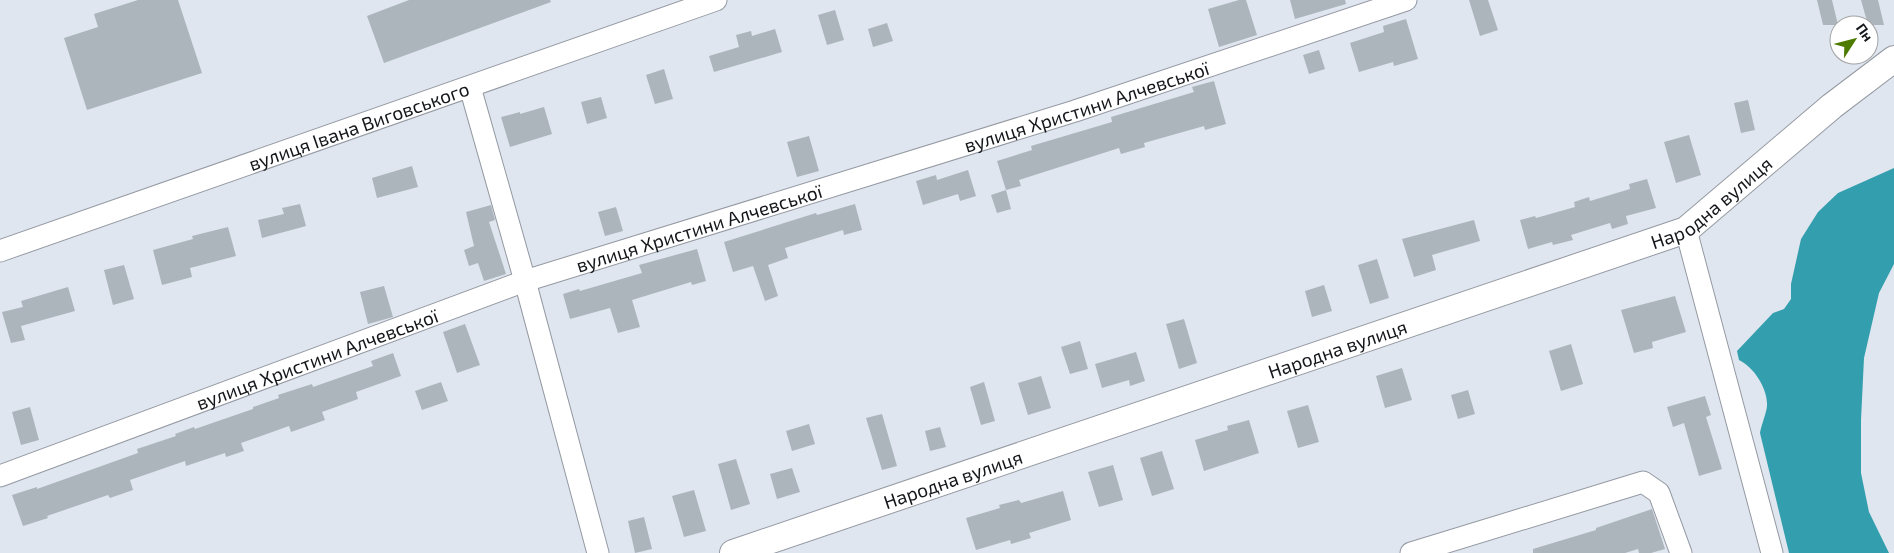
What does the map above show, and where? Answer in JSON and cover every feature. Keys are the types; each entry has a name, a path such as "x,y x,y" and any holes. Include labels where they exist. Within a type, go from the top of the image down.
{"street":[{"name":"вулиця Івана Виговського","path":"0,251 470,88 716,0"},
{"name":"вулиця Христини Алчевської","path":"0,476 526,281 1075,111 1406,0"},
{"name":"Народна вулиця","path":"733,553 1686,230 1832,106 1894,59"},
{"path":"470,88 526,281 598,553"},
{"path":"1686,230 1772,553"},
{"path":"1411,553 1643,482 1659,493 1681,553"}],"water":[{"path":"1894,168 1894,264 1879,293 1864,358 1861,420 1861,473 1869,512 1889,553 1789,553 1760,433 1767,408 1767,399 1759,379 1745,363 1739,360 1737,351 1773,313 1784,309 1791,299 1791,284 1801,239 1818,212 1838,193"}],"building":[{"path":"138,0 178,0 202,73 87,110 64,38 98,27 94,14"},
{"path":"409,0 550,0 551,2 384,63 367,16"},
{"path":"1239,0 1246,0 1257,35 1219,47 1208,9"},
{"path":"1290,0 1345,0 1346,4 1295,19"},
{"path":"1469,0 1488,0 1498,30 1480,36"},
{"path":"1817,0 1832,0 1836,15 1829,15 1829,25 1823,25"},
{"path":"1861,0 1878,0 1884,25 1879,25 1879,15 1865,15"},
{"path":"835,10 844,40 827,45 818,15"},
{"path":"1406,19 1418,59 1394,66 1393,62 1359,72 1350,43 1384,32 1383,26"},
{"path":"887,23 893,41 873,47 868,29"},
{"path":"775,29 782,52 714,72 709,56 739,47 736,35 751,31 752,36"},
{"path":"1319,50 1325,69 1309,74 1303,55"},
{"path":"664,69 673,99 655,104 646,75"},
{"path":"1214,81 1226,124 1205,130 1204,126 1144,143 1145,147 1121,154 1119,148 1019,180 1021,186 1006,190 997,161 1032,150 1031,146 1112,122 1111,117 1194,92 1192,87"},
{"path":"601,97 607,118 587,124 581,102"},
{"path":"1748,100 1755,130 1741,133 1734,103"},
{"path":"544,107 552,134 510,147 501,117"},
{"path":"1689,135 1701,175 1676,183 1664,142"},
{"path":"809,136 819,171 797,177 787,142"},
{"path":"412,166 418,187 377,198 372,178"},
{"path":"968,170 976,196 960,201 958,194 923,205 916,181 936,175 937,180"},
{"path":"1647,179 1656,208 1626,216 1628,224 1612,229 1610,223 1571,235 1573,240 1553,245 1552,242 1528,249 1520,220 1535,216 1536,218 1575,207 1574,202 1589,197 1590,201 1630,189 1629,184"},
{"path":"1006,190 1011,209 997,213 991,195"},
{"path":"300,204 306,226 262,238 258,220 284,214 282,208"},
{"path":"855,204 862,230 844,235 843,230 785,248 788,258 768,265 778,296 765,301 753,266 733,272 724,242 816,213 817,215"},
{"path":"491,205 495,220 489,222 506,274 484,281 478,263 469,266 464,250 474,246 466,212"},
{"path":"616,207 623,231 605,236 598,212"},
{"path":"1474,220 1480,241 1432,255 1436,270 1414,277 1402,239"},
{"path":"228,227 236,256 190,268 192,277 162,285 153,250 193,239 192,236"},
{"path":"697,249 706,281 692,285 691,282 632,300 640,327 618,333 610,308 570,319 563,294 642,273 639,265"},
{"path":"1377,259 1389,298 1370,304 1358,265"},
{"path":"124,265 134,299 113,305 104,270"},
{"path":"1324,285 1332,311 1312,317 1305,291"},
{"path":"384,286 393,317 368,324 360,292"},
{"path":"68,287 75,311 21,326 25,340 11,343 2,312 23,307 21,301"},
{"path":"1675,296 1686,332 1652,342 1653,348 1634,353 1621,310"},
{"path":"1184,319 1197,363 1179,369 1166,324"},
{"path":"465,324 480,365 457,373 443,332"},
{"path":"1080,341 1088,369 1070,374 1061,347"},
{"path":"1571,344 1583,384 1561,391 1549,351"},
{"path":"1136,352 1145,381 1130,386 1129,380 1102,388 1095,364"},
{"path":"393,353 401,376 356,392 358,399 322,412 325,420 291,432 289,426 241,443 244,451 226,457 225,453 186,466 185,461 130,480 133,490 110,498 108,495 23,526 12,495 37,487 37,489 138,453 137,449 176,436 175,434 194,427 195,429 253,409 253,407 279,398 278,395 312,384 313,387 373,366 371,361"},
{"path":"1402,368 1412,400 1385,408 1376,376"},
{"path":"1041,376 1051,408 1028,415 1018,383"},
{"path":"441,382 448,401 422,410 415,391"},
{"path":"984,382 995,421 981,425 970,387"},
{"path":"1468,390 1475,414 1458,419 1451,395"},
{"path":"1705,396 1711,415 1706,417 1722,469 1699,476 1684,423 1673,427 1667,407"},
{"path":"1308,405 1319,442 1298,448 1287,411"},
{"path":"30,407 39,440 21,445 12,412"},
{"path":"882,414 897,466 882,470 866,418"},
{"path":"1249,420 1259,453 1204,471 1195,440 1228,430 1227,426"},
{"path":"809,424 815,444 792,451 786,431"},
{"path":"940,427 946,447 930,451 925,431"},
{"path":"1162,451 1174,489 1152,496 1140,458"},
{"path":"736,459 750,504 731,510 718,464"},
{"path":"1113,465 1123,500 1099,507 1088,472"},
{"path":"792,468 800,492 777,499 770,474"},
{"path":"694,490 706,531 684,537 672,496"},
{"path":"1063,491 1071,520 1029,533 1031,538 1011,544 1010,540 976,550 966,518 1000,508 999,505 1019,500 1021,503"},
{"path":"1652,509 1665,549 1651,553 1639,553 1638,549 1625,553 1533,553 1533,549 1596,530 1596,528"},
{"path":"644,517 652,549 635,553 628,521"}]}
